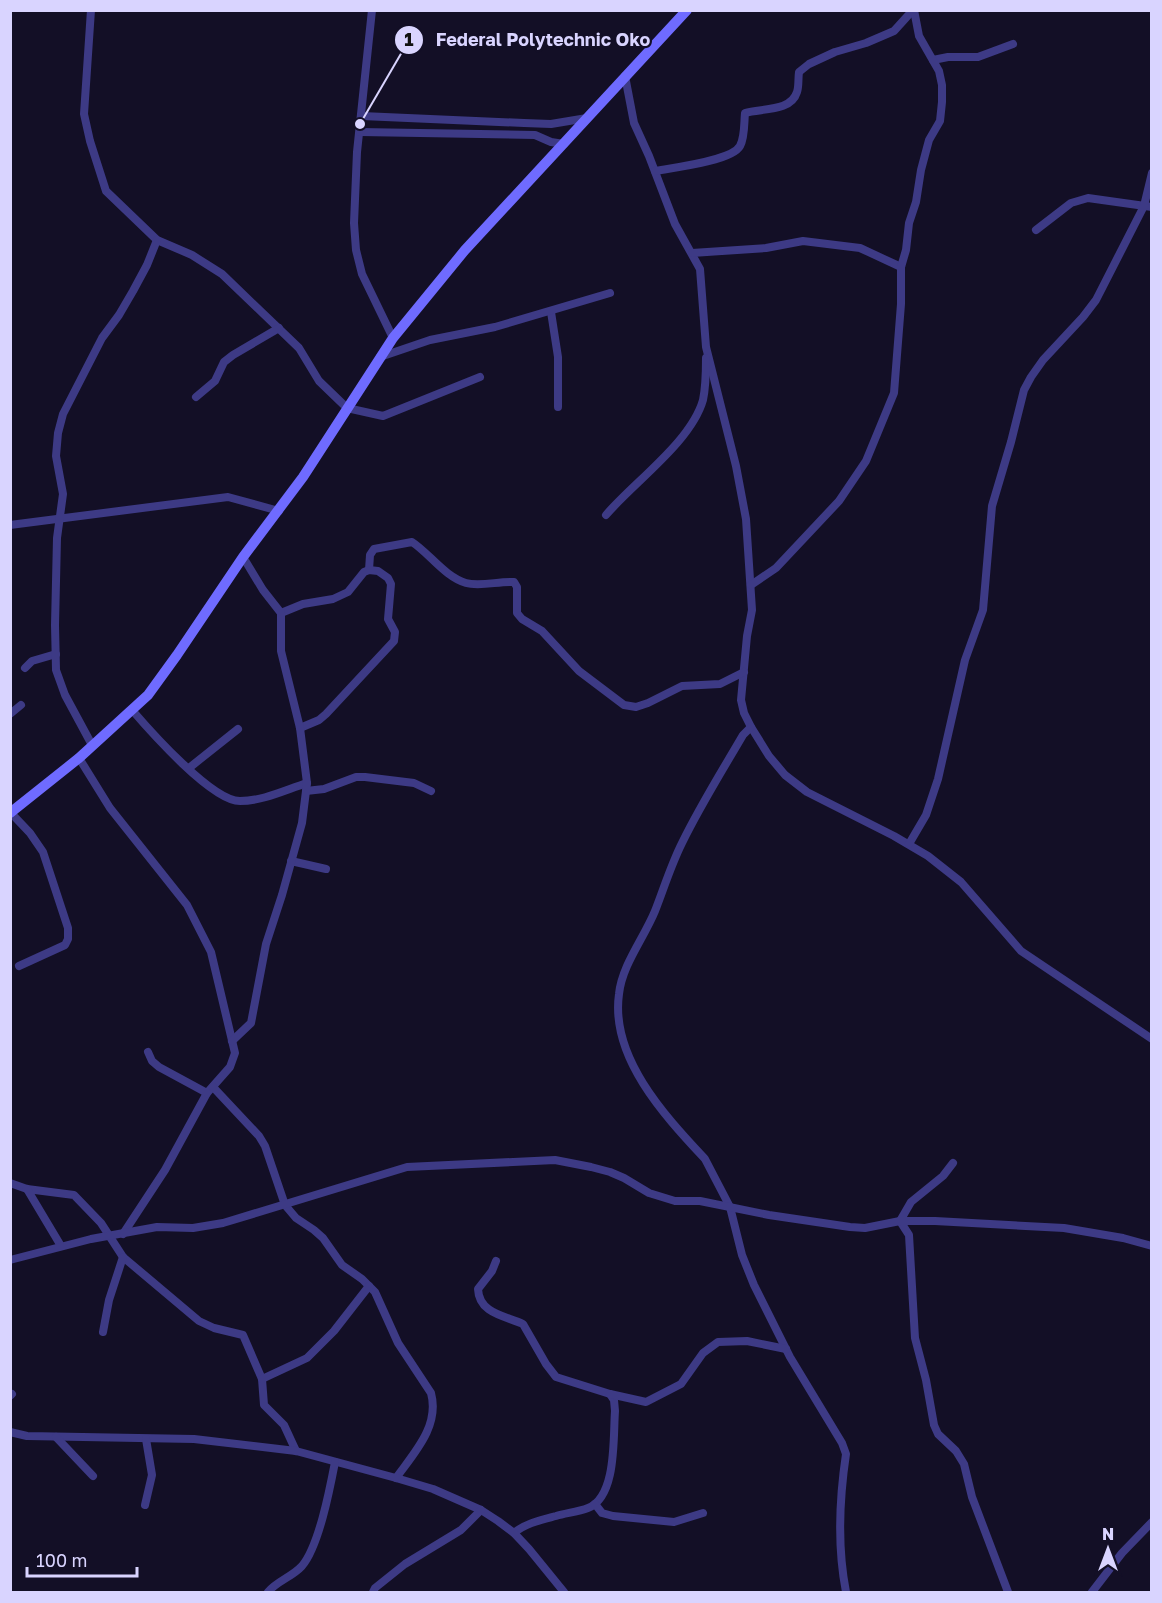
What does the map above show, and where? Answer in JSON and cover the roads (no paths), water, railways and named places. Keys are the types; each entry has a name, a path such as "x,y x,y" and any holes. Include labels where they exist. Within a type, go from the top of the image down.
{"main road":[{"path":"11,813 79,758 148,695 243,557 279,511 393,338 465,250 687,10"}],"street":[{"path":"91,10 84,114 90,141 106,190 157,240 192,255 222,274 299,348 319,381 347,408 383,416 480,377"},
{"path":"372,10 357,152 354,224 356,250 363,274 393,338"},
{"path":"655,171 712,160 734,153 741,146 746,113 775,108 791,102 797,93 799,72 809,64 894,31 913,10"},
{"path":"751,585 776,568 838,501 866,461 894,393 901,304 901,267 929,140 940,121 942,85 939,71 919,36 913,10"},
{"path":"933,60 948,57 978,57 1013,44"},
{"path":"606,515 675,444 697,413 703,400 705,387 706,347 700,269 675,224 634,123 625,76"},
{"path":"362,116 551,124 588,118"},
{"path":"443,120 443,133"},
{"path":"484,133 485,122"},
{"path":"360,132 536,135 551,142 564,144"},
{"path":"909,844 926,815 935,788 965,660 983,610 992,506 1024,390 1043,360 1096,300 1148,206 1152,173"},
{"path":"1036,230 1071,204 1088,198 1148,206"},
{"path":"92,745 65,695 57,670 56,572 63,494 56,456 58,433 63,414 102,338 119,315 143,274 157,240"},
{"path":"692,253 766,248 803,241 835,243 860,248 901,267"},
{"path":"380,357 430,340 495,327 610,293"},
{"path":"552,312 558,357 558,407"},
{"path":"196,397 215,381 224,362 279,328"},
{"path":"706,347 742,496 752,610 741,700 751,727 785,775 807,792 909,844 961,882 1027,955 1152,1039"},
{"path":"10,525 228,497 279,511"},
{"path":"369,570 370,555 374,549 412,542 422,548 438,565 465,583 514,582 518,587 517,613 522,619 542,631 579,671 624,705 636,707 682,686 720,684 744,672"},
{"path":"232,1041 251,1023 266,944 302,823 307,787 300,728 281,651 281,613 263,590 243,557"},
{"path":"281,613 303,604 333,599 348,592 364,572 369,570 383,575 391,584 388,619 395,632 394,641 326,714 319,720 300,728"},
{"path":"25,668 32,661 56,654"},
{"path":"10,714 21,705"},
{"path":"132,710 208,787 223,797 238,801 260,799 307,787 324,789 356,777 414,783 431,791"},
{"path":"751,727 743,735 683,840 649,925 623,976 618,995 619,1020 633,1067 646,1090 705,1160 730,1207 742,1254 754,1285 786,1349 842,1443 846,1454 838,1534 846,1593"},
{"path":"189,768 238,729"},
{"path":"79,758 110,808 187,905 210,952 235,1053 230,1067 210,1090 165,1170 123,1234"},
{"path":"11,813 30,833 43,852 68,928 68,939 65,945 19,966"},
{"path":"291,861 326,869"},
{"path":"148,1052 152,1062 159,1067 210,1090 259,1136 265,1146 285,1205 296,1218 323,1238 342,1265 369,1286 379,1299 406,1358 426,1385 433,1402 433,1417 428,1430 396,1478"},
{"path":"10,1260 61,1246 157,1227 193,1228 223,1223 407,1167 555,1160 610,1172 649,1193 675,1201 700,1201 859,1228 900,1221 935,1221 1064,1228 1123,1238 1152,1246"},
{"path":"900,1221 911,1202 944,1176 953,1163"},
{"path":"10,1183 27,1189 74,1195 101,1223 123,1257 199,1321 214,1328 243,1335 262,1379 264,1405 284,1425 296,1451"},
{"path":"27,1189 61,1246"},
{"path":"900,1221 909,1235 915,1338 934,1425 938,1434 956,1451 964,1464 972,1497 1008,1593"},
{"path":"103,1332 109,1300 123,1257"},
{"path":"496,1261 492,1271 478,1289 479,1298 485,1306 503,1318 523,1324 556,1377 610,1394 646,1402 681,1384 703,1353 718,1342 747,1341 786,1349"},
{"path":"262,1379 307,1358 334,1331 369,1286"},
{"path":"514,1533 531,1523 588,1508 606,1492 610,1475 615,1411 614,1400 610,1394"},
{"path":"10,1432 27,1436 194,1439 296,1451 396,1478 433,1489 481,1510 514,1533 564,1593"},
{"path":"56,1437 93,1476"},
{"path":"145,1505 152,1475 146,1439"},
{"path":"268,1593 279,1582 300,1568 308,1555 324,1512 335,1462"},
{"path":"595,1504 602,1513 613,1516 674,1522 703,1513"},
{"path":"373,1593 375,1588 405,1564 461,1530 481,1510"},
{"path":"1092,1593 1122,1553 1152,1522"}],"place":[{"name":"Federal Polytechnic Oko","path":"360,124"}]}
